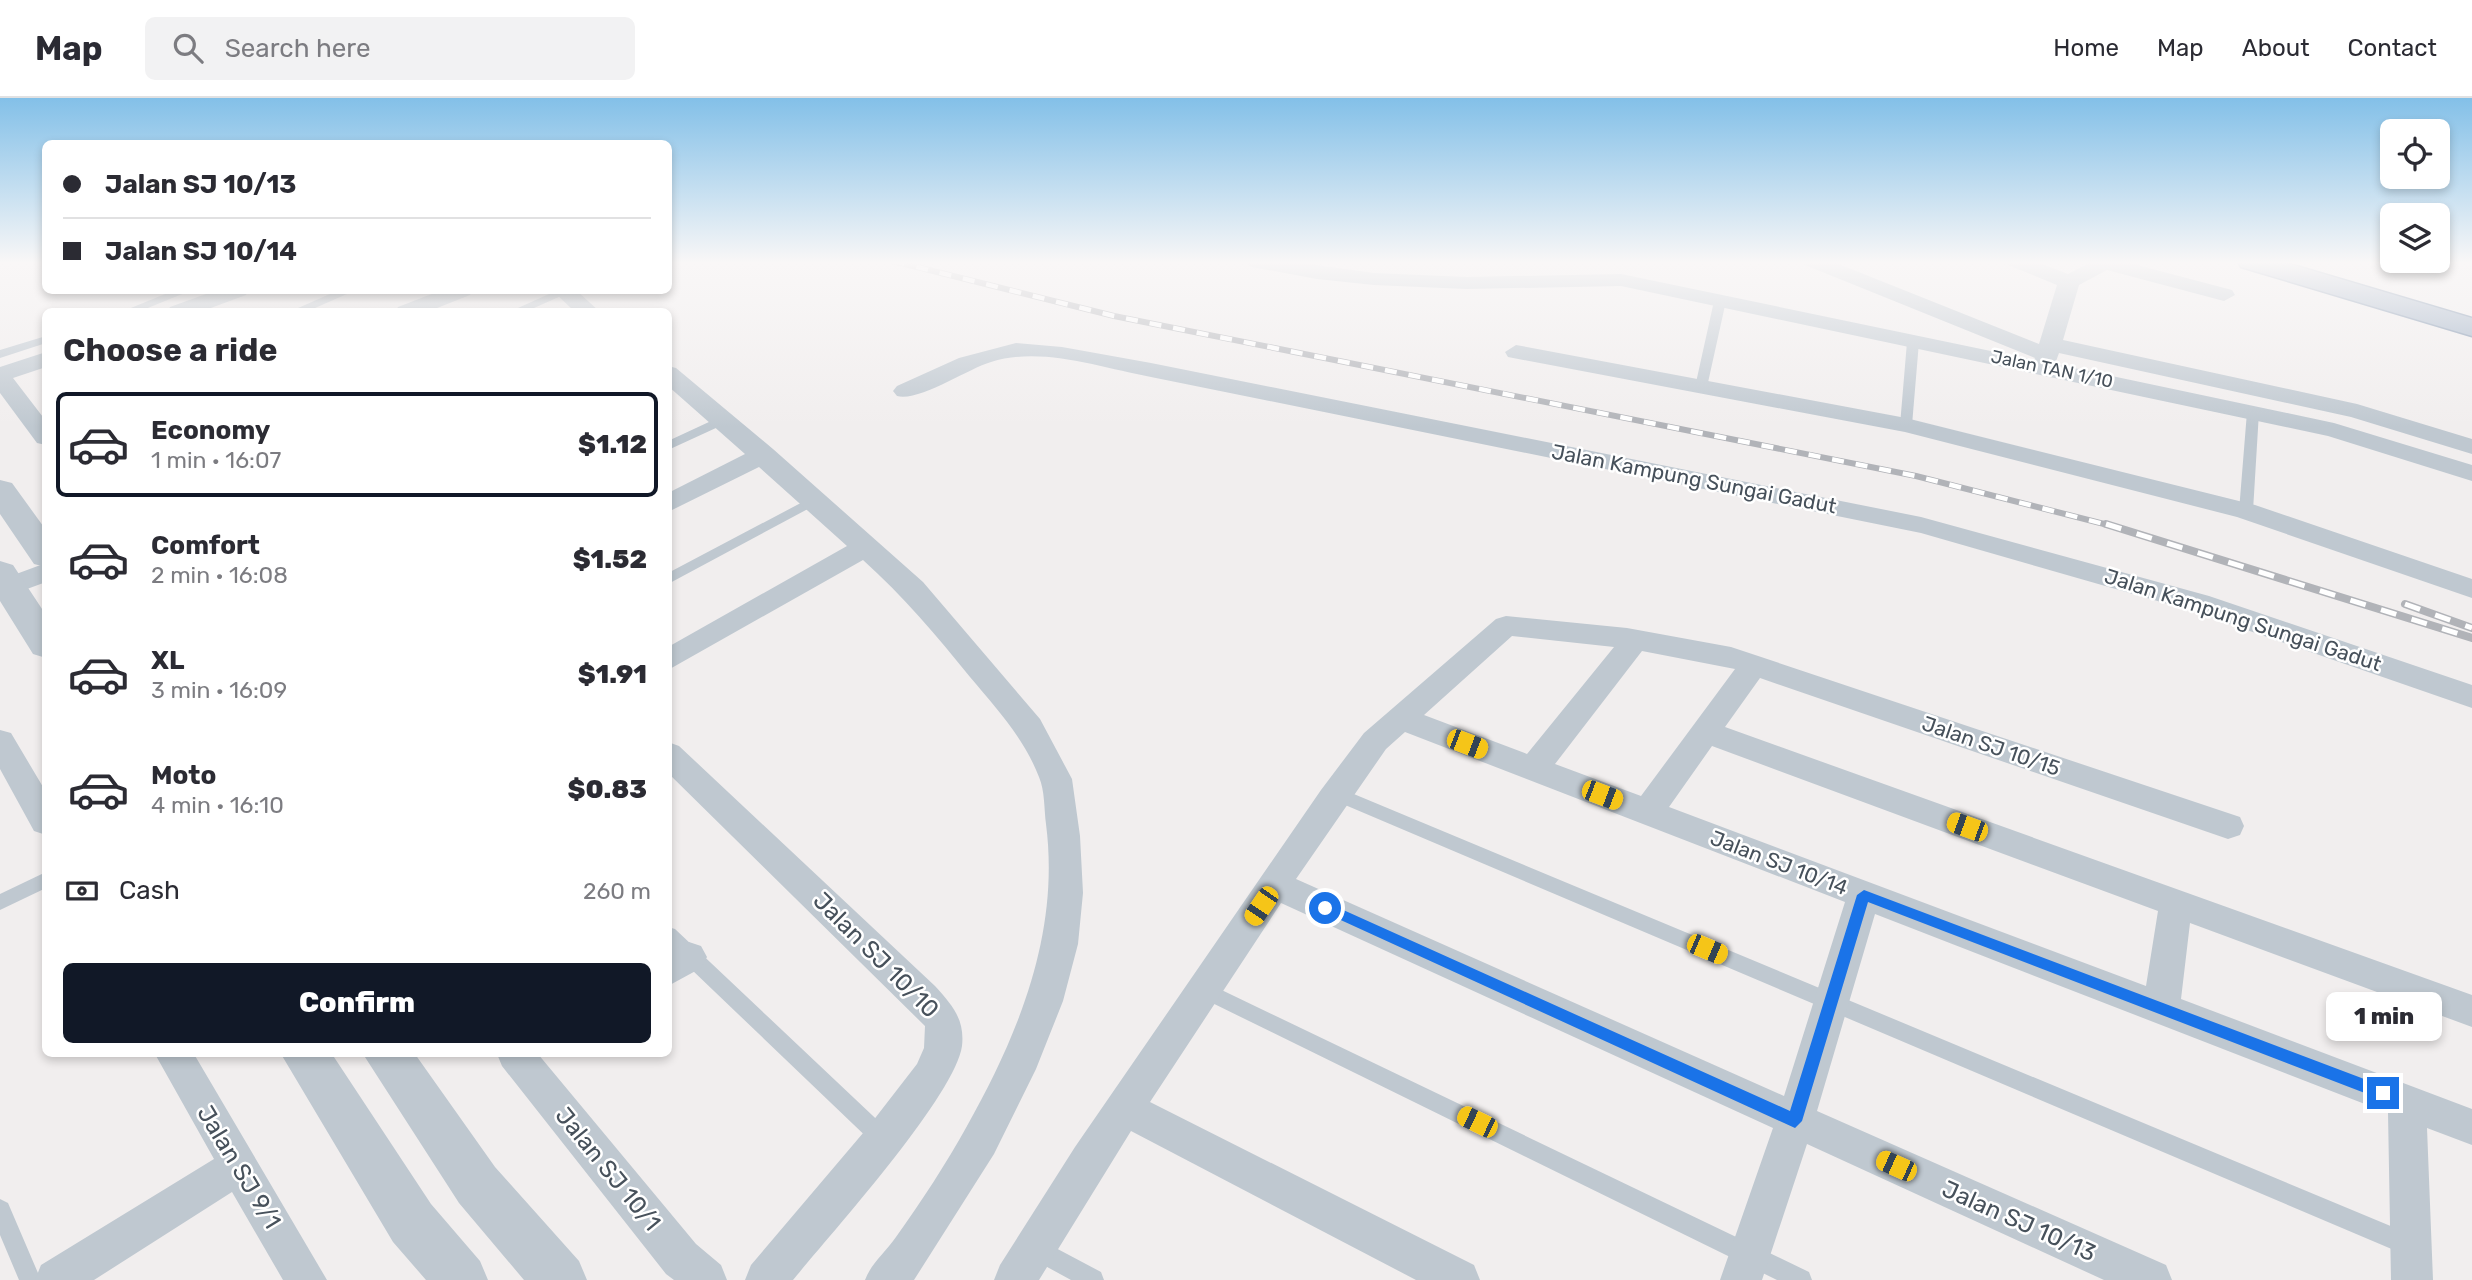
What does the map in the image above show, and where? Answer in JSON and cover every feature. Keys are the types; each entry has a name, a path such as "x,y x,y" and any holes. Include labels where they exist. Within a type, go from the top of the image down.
{"highway":[{"path":"2436,316 2472,327"}],"street":[{"name":"Jalan TAN 1/10","path":"1791,316 1913,342 2048,355 2253,411 2334,430 2472,473"},
{"path":"1950,316 2048,355 2357,411 2472,447"},
{"path":"2048,355 2059,316"},
{"name":"Jalan Kampung Sungai Gadut","path":"905,391 962,365 1008,352 1032,350 1151,370 1921,525 2038,555 2176,596 2312,639 2472,697"},
{"path":"1516,352 1906,425 2246,512 2472,589"},
{"path":"42,360 0,376 42,433"},
{"path":"672,381 764,454 913,589 1030,727 1056,779 1064,836 1066,893 1060,944 1045,1001 1017,1069 980,1141 909,1254 886,1280"},
{"path":"672,501 764,454"},
{"path":"0,490 42,550"},
{"path":"672,658 867,546"},
{"path":"42,573 3,583 42,639"},
{"name":"Jalan SJ 10/15","path":"1015,1280 1124,1108 1375,741 1506,626 1635,640 1731,657 2228,826"},
{"path":"1533,769 1635,640"},
{"path":"1647,812 1754,665"},
{"name":"Jalan SJ 10/14","path":"1401,719 2472,1127"},
{"path":"1706,732 2472,1011"},
{"path":"0,741 42,815"},
{"name":"Jalan SJ 10/10","path":"672,758 943,1021 943,1048 930,1076 883,1139 766,1280"},
{"name":"Jalan SJ 10/13","path":"1275,885 2151,1280"},
{"path":"1745,1267 1795,1121 1864,895"},
{"path":"2161,1009 2176,903"},
{"name":"Jalan SJ 9/1","path":"176,1057 306,1280"},
{"path":"306,1057 412,1223 461,1280"},
{"path":"389,1057 477,1185 560,1280"},
{"name":"Jalan SJ 10/1","path":"527,1057 681,1259 706,1280"},
{"path":"2407,1102 2412,1263"},
{"path":"1124,1108 1459,1280"},
{"path":"57,1280 239,1164"}],"lane":[{"path":"1701,387 1717,316"},
{"path":"0,354 42,340"},
{"path":"1906,425 1913,342"},
{"path":"2246,512 2253,411"},
{"path":"672,444 723,419"},
{"path":"672,577 814,500"},
{"path":"1337,794 1831,1001 2412,1263"},
{"path":"0,903 42,881"},
{"path":"676,954 883,1139"},
{"path":"1205,990 1745,1267 1801,1280"},
{"path":"0,1210 30,1280"},
{"path":"1035,1248 1093,1280"}],"railway":[{"path":"1115,316 1916,476 2112,526"},
{"path":"2106,524 2472,638"},
{"path":"2405,604 2472,628"}],"route":[{"path":"1325,908 1795,1121 1864,895 2383,1093"}]}
